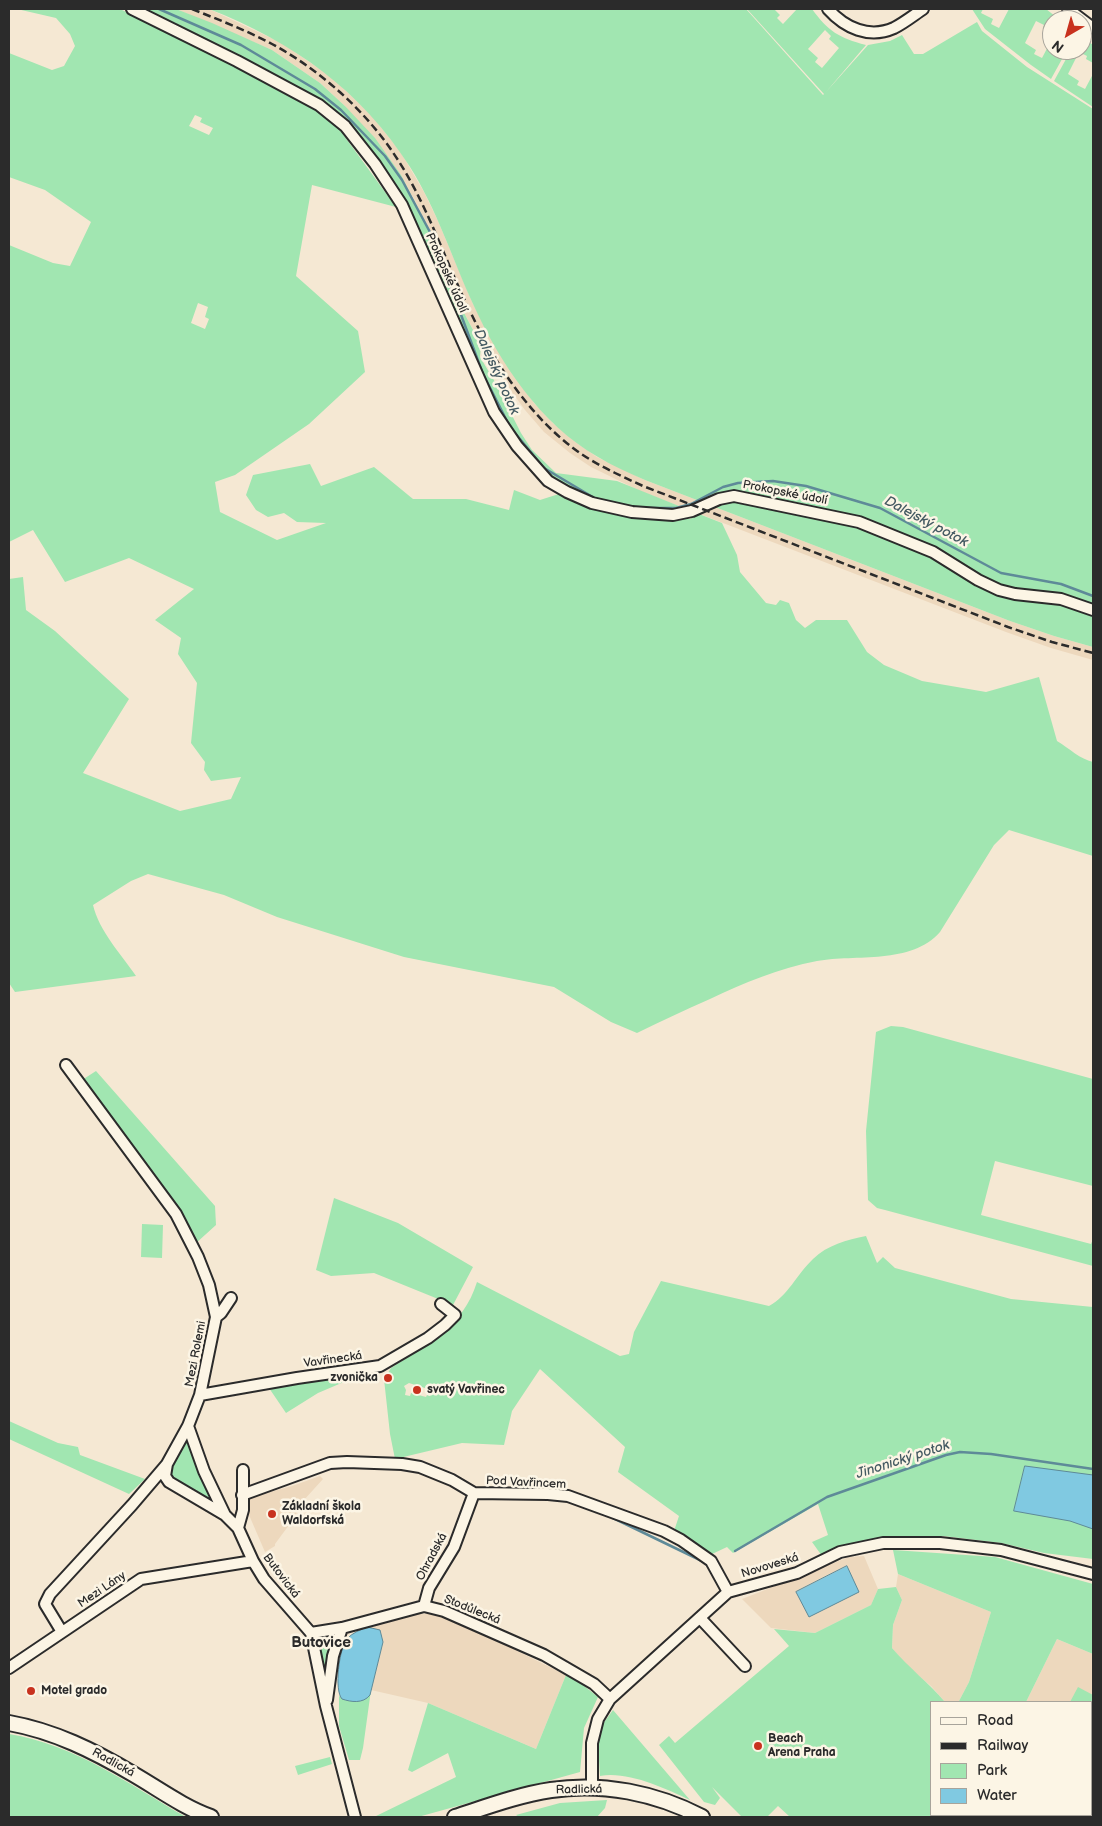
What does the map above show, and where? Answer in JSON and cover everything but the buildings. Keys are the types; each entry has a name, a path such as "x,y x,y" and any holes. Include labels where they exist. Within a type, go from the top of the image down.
{"main road":[{"name":"Radlická","path":"9,1723 52,1733 78,1744 133,1774 175,1800 211,1817"},
{"name":"Radlická","path":"455,1817 528,1795 559,1789 592,1788 650,1796 702,1817"}],"street":[{"name":"Prokopské údolí","path":"132,9 237,61 319,105 346,126 375,164 402,205 494,412 517,446 548,481 592,503 632,512 672,514 692,511 719,498 734,496 859,522 934,552 978,580 999,590 1015,594 1060,599 1093,610"},
{"path":"828,9 843,24 858,31 871,33 893,28 923,9"},
{"path":"1068,9 1093,28"},
{"name":"Mezi Rolemi","path":"62,1632 45,1604 50,1594 167,1464 188,1426 200,1395 216,1317 209,1285 201,1264 176,1214 66,1065"},
{"path":"216,1317 221,1313 230,1298"},
{"name":"Vavřinecká","path":"200,1395 380,1366 428,1338 445,1325 454,1315 441,1304"},
{"path":"188,1426 204,1472 225,1515"},
{"name":"Pod Vavřincem","path":"242,1495 320,1466 347,1462 402,1464 420,1467 452,1480 474,1493 568,1496 664,1531 681,1540 711,1562 728,1592"},
{"name":"Butovická","path":"167,1464 165,1476 169,1482 225,1515 238,1528 252,1561 275,1594 311,1633"},
{"path":"238,1528 243,1510 243,1470"},
{"name":"Ohradská","path":"424,1606 429,1588 454,1547 474,1493"},
{"name":"Novoveská","path":"592,1788 592,1743 598,1719 610,1699 728,1592 797,1573 840,1552 883,1543 940,1543 1001,1550 1093,1574"},
{"name":"Mezi Lány","path":"9,1668 142,1579 252,1561"},
{"name":"Stodůlecká","path":"311,1633 342,1628 424,1606 444,1610 544,1655 594,1684 610,1699"},
{"path":"700,1618 745,1666"},
{"path":"326,1706 334,1656 342,1628"},
{"path":"311,1633 326,1706 356,1817"}],"shaded area":[{"path":"176,9 209,9 282,43 334,79 371,115 400,151 424,192 473,304 502,357 534,403 553,423 577,443 597,457 645,480 1010,621 1093,647 1093,660 1006,632 640,491 591,467 570,453 544,432 525,410 491,363 462,309 413,197 345,106 320,83 272,50"},
{"name":"Základní škola Waldorfská","path":"320,1476 323,1479 304,1500 275,1546 265,1552 246,1508 247,1498"},
{"path":"864,1556 878,1589 871,1605 815,1633 771,1628 742,1599 849,1557"},
{"path":"898,1574 991,1612 969,1682 959,1701 944,1701 931,1686 907,1666 892,1648 893,1625 902,1600 896,1587"},
{"path":"406,1614 442,1614 566,1675 536,1749 428,1703 371,1690 383,1642 367,1627 392,1617"},
{"path":"1057,1639 1093,1654 1093,1817 966,1817 1092,1816 1092,1701 1026,1701"}],"green space":[{"path":"17,9 120,9 228,61 320,110 341,129 396,207 312,185 296,276 358,331 365,372 309,424 235,475 215,482 220,512 277,540 326,523 297,522 284,513 268,517 256,510 246,495 253,475 310,464 321,486 374,467 413,499 466,499 509,510 514,490 540,500 562,493 630,516 690,519 699,514 722,523 737,555 740,572 766,603 776,605 780,600 789,603 796,620 805,628 816,620 847,620 867,652 884,665 922,681 986,692 1039,677 1057,741 1079,756 1093,762 1093,856 1009,830 994,845 940,932 928,942 899,954 832,959 789,968 736,987 637,1033 611,1022 554,987 404,957 277,917 224,895 148,874 131,881 93,905 105,933 136,976 15,992 9,983 9,579 23,577 26,610 55,631 129,699 83,773 180,811 231,799 241,777 211,781 204,770 205,762 191,743 197,683 178,654 181,638 155,620 194,589 129,558 65,582 33,530 9,542 9,245 53,263 70,266 91,222 45,190 9,177 9,53 52,70 64,66 75,46 70,34 56,18","holes":["195,115 202,118 200,122 213,128 209,135 189,126","198,303 208,307 205,317 209,319 205,329 191,323"]},
{"path":"141,9 176,9 272,50 320,83 345,106 375,138 401,175 427,226 462,309 481,345 480,357 532,450 556,473 617,481 679,506 671,512 595,501 557,482 518,442 471,353 408,206 349,125"},
{"path":"209,9 746,9 823,95 747,9 774,9 780,15 777,18 783,24 797,9 812,9 823,23 835,33 848,40 866,45 826,92 868,45 890,41 902,35 914,54 923,54 977,22 982,31 1027,67 1093,109 1093,647 1010,621 645,480 609,463 577,443 540,410 509,370 473,304 444,234 420,183 391,139 370,114 323,72 297,53 240,22","holes":["825,30 831,36 829,39 839,48 822,68 815,62 818,58 808,49"]},
{"path":"972,9 983,9 981,13 993,19 991,24 999,28 1009,9 1046,9 1047,10 1042,10 1042,24 1036,21 1025,43 1036,50 1034,54 1042,58 1042,60 1061,60 1051,79 1031,65 985,29"},
{"path":"1092,44 1093,45 1093,63 1088,60 1092,60"},
{"path":"1066,60 1075,60 1068,74 1079,81 1077,85 1085,89 1093,74 1093,107 1054,81"},
{"path":"891,1026 903,1027 1093,1079 1093,1186 995,1161 981,1215 1091,1244 1093,1239 1093,1266 877,1208 868,1200 866,1131 876,1032"},
{"path":"96,1071 215,1206 216,1225 195,1244 82,1080"},
{"path":"334,1198 398,1223 473,1267 453,1305 374,1273 331,1276 316,1270"},
{"path":"142,1224 163,1225 162,1258 141,1257"},
{"path":"866,1236 877,1263 883,1257 895,1268 1011,1299 1093,1307 1093,1559 1044,1553 1001,1543 943,1536 882,1539 822,1556 812,1542 828,1535 818,1504 733,1553 727,1547 710,1555 674,1531 679,1516 618,1472 625,1447 540,1369 512,1411 504,1445 462,1443 395,1459 390,1434 384,1379 389,1381 392,1376 388,1373 391,1368 431,1342 453,1323 471,1298 477,1282 620,1356 629,1354 634,1332 661,1281 769,1306 782,1297 807,1265 819,1254 838,1244","holes":["409,1383 428,1389 431,1393 430,1396 427,1395 426,1397 411,1393 410,1396 405,1395 406,1390 404,1386"]},
{"path":"365,1373 318,1393 286,1413 269,1388"},
{"path":"9,1421 58,1443 78,1447 80,1455 145,1479 129,1494 9,1439"},
{"path":"187,1433 221,1510 172,1480 170,1467"},
{"path":"893,1550 995,1557 1093,1584 1093,1654 1057,1639 1026,1701 959,1701 969,1682 991,1612 898,1574"},
{"path":"896,1587 902,1600 893,1625 892,1648 944,1701 930,1701 930,1817 790,1817 778,1806 767,1817 742,1817 712,1787 720,1798 715,1805 704,1802 659,1745 669,1736 675,1743 789,1646 774,1629 815,1633 871,1605 878,1589"},
{"path":"333,1637 326,1671 323,1672 317,1640"},
{"path":"566,1675 598,1697 584,1728 580,1772 418,1817 374,1817 456,1777 448,1753 412,1772 408,1770 428,1703 536,1749"},
{"path":"1078,1687 1093,1695 1092,1724 1092,1701 1071,1701"},
{"path":"371,1690 360,1760 349,1760 339,1726 339,1695 340,1697 370,1695"},
{"path":"613,1710 690,1800 634,1778 611,1775 600,1776 598,1744 602,1725"},
{"path":"9,1734 33,1739 79,1756 123,1779 186,1817 9,1817"},
{"path":"330,1757 332,1764 298,1775 295,1766"},
{"path":"607,1800 605,1808 597,1817 519,1817 516,1815 560,1803"}],"water":[{"path":"1025,1466 1093,1475 1093,1529 1070,1521 1014,1511"},
{"path":"847,1566 859,1592 809,1617 796,1592"},
{"path":"367,1627 380,1630 383,1642 370,1695 360,1701 342,1699 338,1687 338,1679 344,1644 351,1635"}],"waterway":[{"name":"Dalejský potok","path":"159,9 241,45 315,89 341,110 385,156 402,180 431,234 483,374 510,427 544,468 596,499"},
{"name":"Dalejský potok","path":"638,508 676,508 691,504 723,487 738,483 773,481 806,486 880,508 1001,573 1061,584 1093,596"},
{"name":"Jinonický potok","path":"735,1551 827,1497 946,1455 960,1452 991,1454 1093,1469"},
{"name":"Jinonický potok","path":"613,1518 704,1562"}],"railway":[{"path":"192,9 252,34 302,62 345,96 370,122 396,156 408,177 478,327 512,384 540,418 581,454 643,486 1008,627 1093,653"}],"place":[{"name":"zvonička","path":"388,1378"},
{"name":"svatý Vavřinec","path":"417,1390"},
{"name":"Základní škola Waldorfská","path":"272,1514"},
{"name":"Motel grado","path":"31,1691"},
{"name":"Beach Arena Praha","path":"758,1746"}],"district":[{"name":"Butovice","path":"321,1643"}]}
